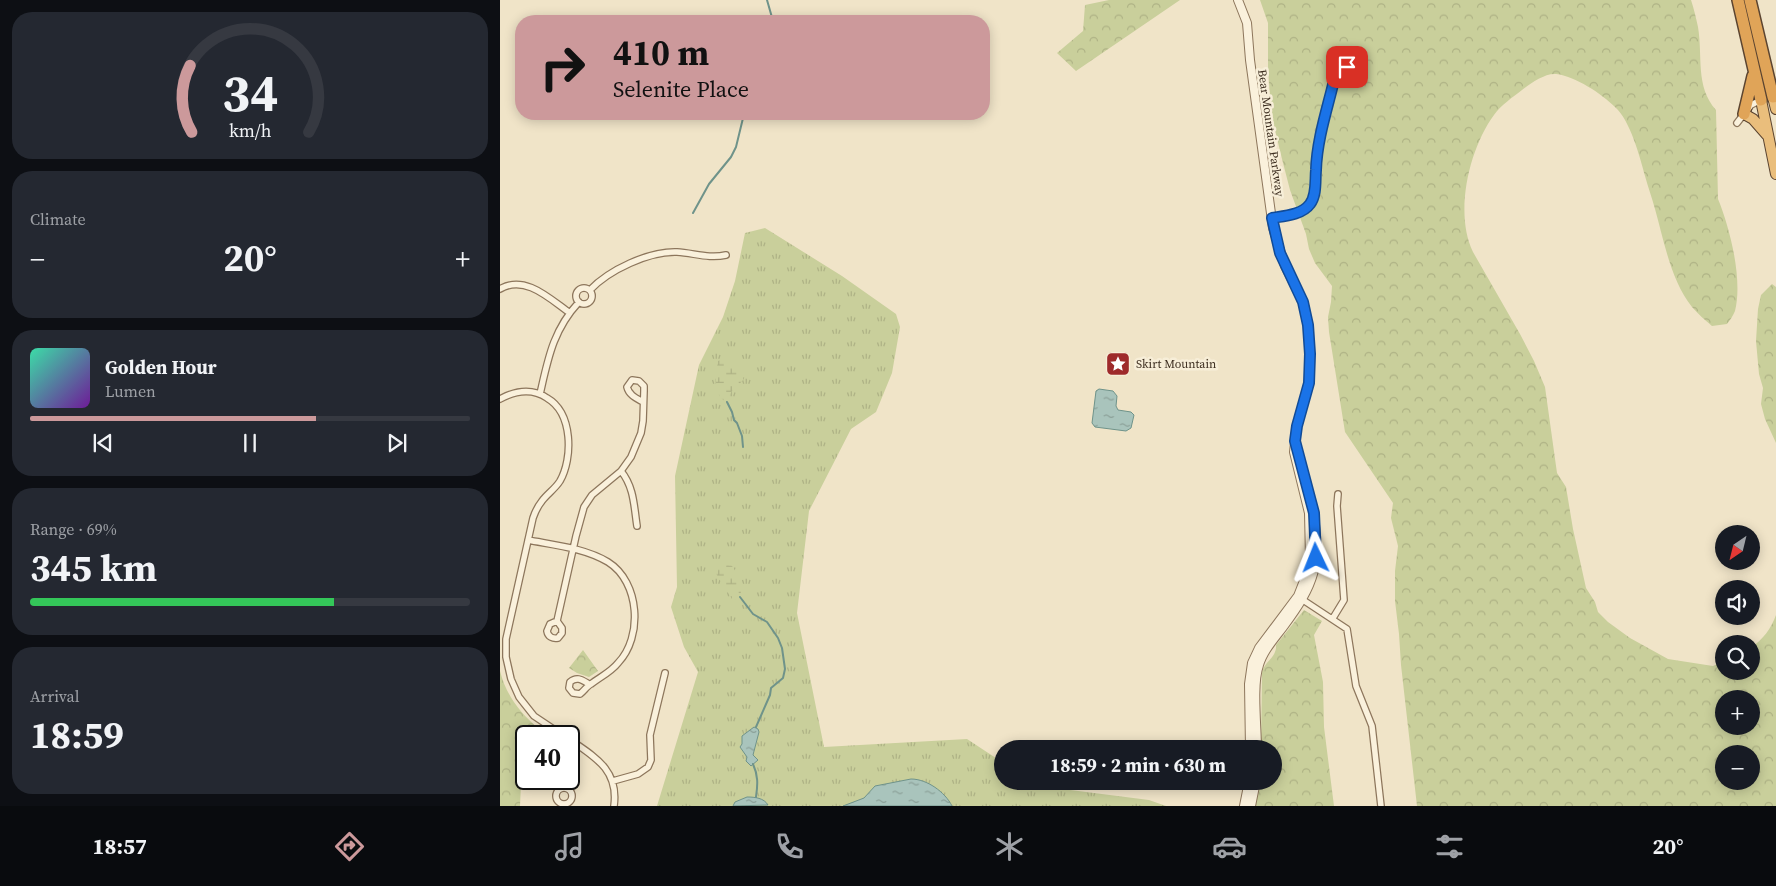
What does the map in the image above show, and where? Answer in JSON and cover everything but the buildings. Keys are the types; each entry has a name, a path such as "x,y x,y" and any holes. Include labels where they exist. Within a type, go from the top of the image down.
{"highway":[{"path":"1738,0 1772,140 1776,174"},
{"path":"1750,0 1776,109"},
{"path":"1753,65 1752,85 1740,119 1753,119 1772,140"},
{"path":"1766,67 1776,79"}],"street":[{"name":"Bear Mountain Parkway","path":"1238,0 1247,23 1250,60 1272,218 1280,253 1303,302 1308,325 1309,383 1297,426 1295,441 1310,494 1316,537 1316,568 1311,584 1259,648 1252,663 1249,684 1250,740"},
{"path":"1272,218 1290,215 1302,210 1313,199 1318,150 1336,72"},
{"path":"1740,119 1751,105 1761,100"},
{"path":"590,290 613,272 651,256 670,252 704,257 726,255"},
{"path":"500,289 514,283 527,285 570,313"},
{"path":"586,287 590,290 592,298 590,301 583,304 576,299 578,290 586,287"},
{"path":"540,394 552,344 570,313 579,302"},
{"path":"500,399 509,394 520,392 540,394 548,398 562,412 568,433 565,469 560,482 536,509 506,639 506,656 511,679 519,697 534,716 548,725"},
{"path":"557,621 584,507 592,496 621,471 631,457 641,433 643,402"},
{"path":"621,471 629,480 637,526"},
{"path":"1333,618 1344,600 1337,506 1338,494"},
{"path":"528,540 596,555 610,563 620,572 629,587 634,606 632,639 618,663 607,673 589,684"},
{"name":"Bear Mountain Parkway","path":"1257,740 1256,684 1259,665 1267,649 1300,598"},
{"path":"1300,598 1333,618 1349,632 1356,686 1372,726 1381,806"},
{"path":"613,782 638,774 648,767 651,760 650,735 665,673"},
{"path":"580,748 598,759 607,770 613,782 614,806"},
{"path":"1244,806 1248,790"},
{"path":"1251,806 1254,790"}],"green space":[{"path":"1109,0 1180,0 1076,71 1057,53 1083,31 1085,5"},
{"path":"1260,0 1691,0 1698,27 1702,81 1709,101 1716,110 1718,199 1731,239 1736,270 1737,298 1735,311 1727,324 1712,326 1699,315 1685,297 1673,273 1637,149 1630,130 1620,113 1588,86 1571,78 1556,74 1543,77 1511,98 1494,115 1485,129 1471,163 1465,200 1465,219 1467,236 1473,252 1520,334 1545,387 1557,473 1566,487 1586,588 1595,602 1598,612 1630,638 1668,659 1715,665 1715,680 1760,680 1760,640 1772,625 1776,615 1776,806 1417,806 1395,601 1395,571 1398,546 1391,518 1393,503 1345,432 1329,332 1328,317 1332,286 1315,263 1290,190 1274,126 1268,66 1268,23"},
{"path":"765,228 842,276 896,314 900,327 892,373 876,412 851,429 809,511 797,613 824,747 967,739 994,757 994,790 1070,790 1149,800 1166,806 657,806 698,672 684,647 671,607 677,587 675,476 699,365 723,317 735,281 745,233"},
{"path":"1772,284 1776,287 1776,443 1765,419 1761,404 1763,388 1759,374 1756,341 1761,295"},
{"path":"722,359 735,363 745,375 743,380 732,391 727,402 719,395 716,384 718,361"},
{"path":"721,566 732,566 740,583 741,592 737,600 732,599 715,570"},
{"path":"1304,610 1322,621 1314,635 1323,682 1324,727 1334,806 1255,806 1259,790 1282,790 1282,740 1261,740 1262,672 1275,653 1276,645"},
{"path":"583,650 598,671 589,677 569,668"},
{"path":"500,671 510,696 535,725 515,725 515,790 521,790 520,806 500,806"}],"water":[{"path":"1099,389 1113,391 1117,396 1116,406 1118,410 1131,412 1134,415 1131,428 1126,431 1095,427 1092,423 1096,391"},
{"path":"754,727 759,732 753,755 758,760 751,766 746,761 747,757 740,747 742,736"},
{"path":"911,779 923,781 935,787 952,806 843,806 864,798 875,786"},
{"path":"747,797 762,799 768,805 733,806 735,802"}],"waterway":[{"path":"767,0 771,15"},
{"path":"693,213 709,184 731,157 736,147 743,120"},
{"path":"727,402 742,436 743,447"},
{"path":"740,597 753,614 767,622 778,638 782,648 785,669 783,678 771,688 770,695 756,727"},
{"path":"753,764 757,780 756,797"}],"place":[{"name":"Skirt Mountain","path":"1118,364"}],"route":[{"path":"1316,558 1314,513 1295,441 1297,426 1308,393 1310,370 1308,325 1303,302 1280,253 1272,218 1290,215 1302,210 1313,199 1318,150 1336,72 1343,72 1347,67"}]}
